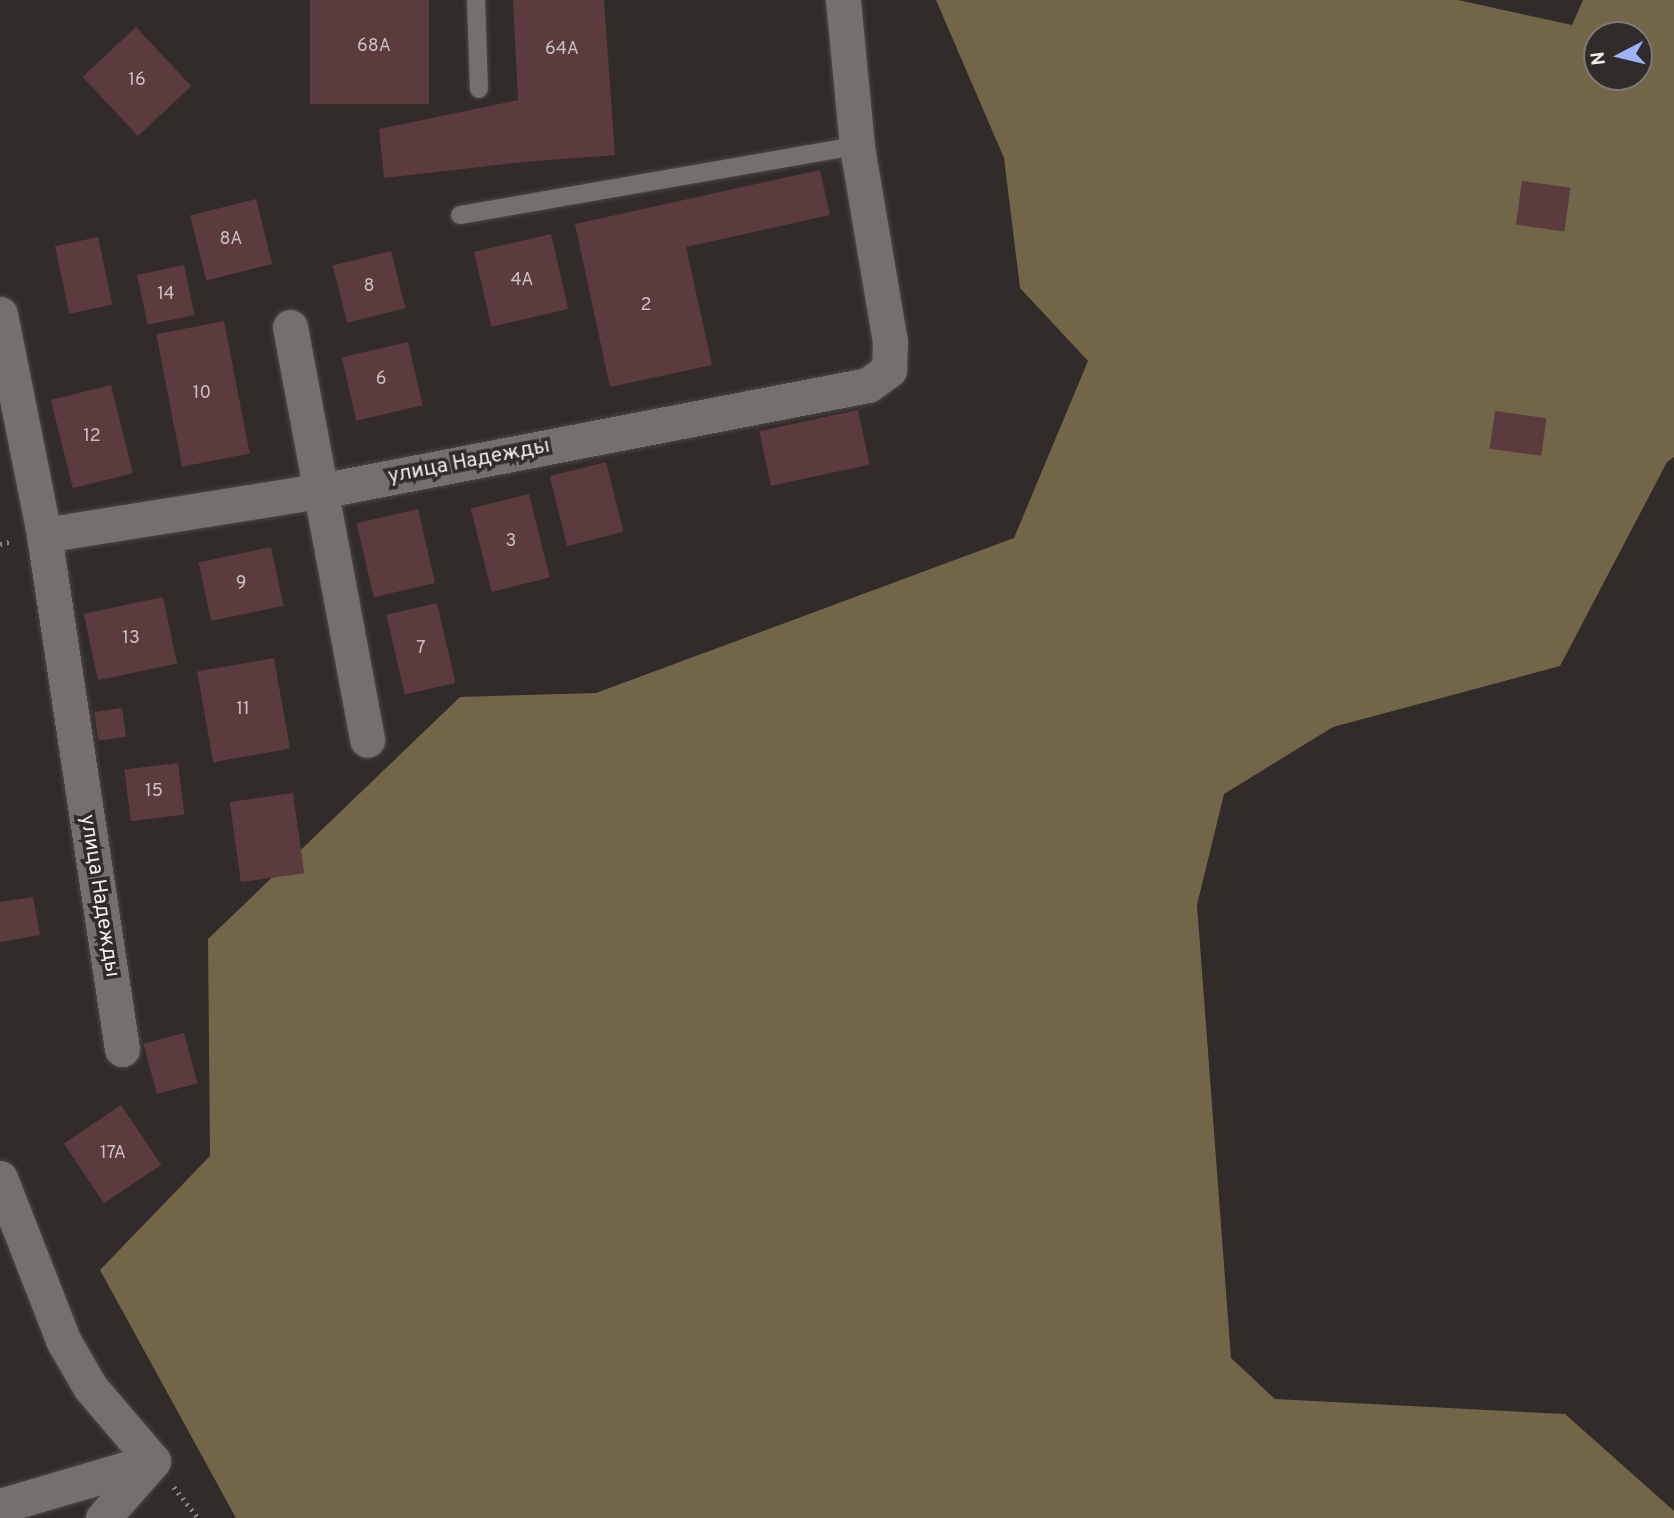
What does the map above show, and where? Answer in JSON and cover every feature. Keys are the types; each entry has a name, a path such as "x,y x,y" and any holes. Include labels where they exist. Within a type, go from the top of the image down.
{"street":[{"path":"843,0 858,146"},
{"name":"улица Надежды","path":"44,535 320,491 868,385 889,370 890,342 858,146"},
{"name":"улица Надежды","path":"0,314 44,535 122,1049"},
{"path":"289,327 367,740"},
{"path":"0,1178 63,1340 90,1387 153,1461"},
{"path":"0,1506 153,1461"},
{"path":"103,1518 153,1461"}],"lane":[{"path":"476,0 479,89"},
{"path":"460,215 858,146"}],"shaded area":[{"path":"936,0 1458,0 1572,25 1583,0 1674,0 1674,457 1667,462 1560,666 1333,727 1224,794 1197,905 1231,1358 1275,1399 1565,1414 1674,1511 1674,1518 236,1518 100,1270 210,1156 208,939 460,697 596,693 1014,538 1088,361 1020,288 1004,158"}],"building":[{"path":"310,0 429,0 429,104 310,104"},
{"path":"513,0 604,0 615,155 384,178 379,129 518,100"},
{"path":"136,27 191,86 138,136 83,77"},
{"path":"820,170 830,215 686,247 712,365 610,387 575,224"},
{"path":"1522,181 1571,188 1564,231 1516,225"},
{"path":"256,199 272,264 206,280 190,215"},
{"path":"551,234 568,309 491,327 474,252"},
{"path":"98,237 112,304 69,314 55,246"},
{"path":"391,251 405,308 347,323 333,266"},
{"path":"184,265 195,315 148,325 137,275"},
{"path":"224,321 250,454 182,467 156,334"},
{"path":"408,342 423,405 356,421 342,357"},
{"path":"111,385 133,473 73,488 51,400"},
{"path":"858,410 870,465 771,486 759,431"},
{"path":"1495,411 1546,418 1541,456 1490,449"},
{"path":"606,462 623,532 567,546 550,476"},
{"path":"529,494 550,577 492,592 471,509"},
{"path":"418,509 435,583 374,597 357,523"},
{"path":"271,547 283,606 211,621 199,562"},
{"path":"163,597 177,664 98,680 84,614"},
{"path":"437,603 455,683 405,695 386,615"},
{"path":"274,658 290,749 213,762 197,672"},
{"path":"122,708 126,737 98,741 94,712"},
{"path":"178,763 184,815 131,821 124,770"},
{"path":"293,793 304,873 241,882 230,802"},
{"path":"33,897 40,935 0,942 0,902"},
{"path":"184,1033 197,1083 157,1094 143,1044"},
{"path":"121,1105 161,1165 104,1203 64,1144"}]}
